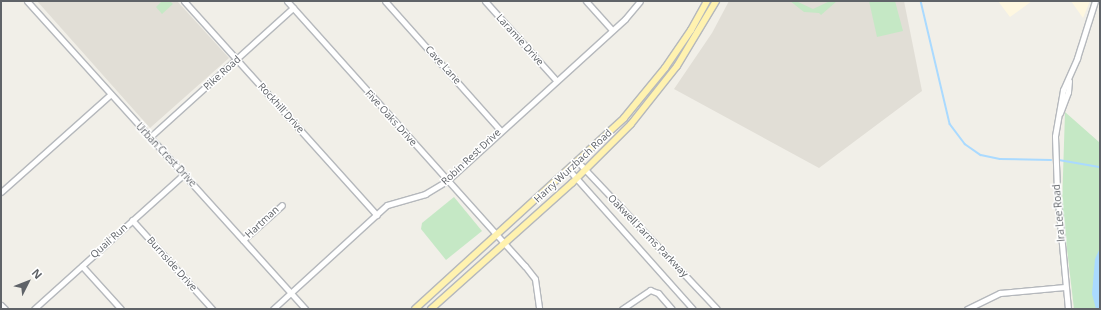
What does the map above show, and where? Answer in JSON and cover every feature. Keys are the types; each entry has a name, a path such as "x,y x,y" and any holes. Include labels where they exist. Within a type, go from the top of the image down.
{"main road":[{"name":"Harry Wurzbach Road","path":"415,309 570,170 624,118 636,105 680,47 707,1"},
{"name":"Harry Wurzbach Road","path":"431,309 586,171 631,124 686,52 716,1"}],"street":[{"name":"Urban Crest Drive","path":"28,1 305,309"},
{"name":"Rockhill Drive","path":"184,1 377,215"},
{"name":"Five Oaks Drive","path":"287,1 447,181 497,234 535,279 539,309"},
{"name":"Cave Lane","path":"385,1 500,130"},
{"name":"Laramie Drive","path":"485,1 556,80"},
{"path":"586,1 612,30"},
{"name":"Robin Rest Drive","path":"273,309 377,215 394,202 425,194 447,181 500,130 612,30 640,1"},
{"name":"Ira Lee Road","path":"1068,309 1055,150 1058,116 1063,90 1069,79 1095,1"},
{"name":"Pike Road","path":"150,137 293,8"},
{"path":"680,47 686,52"},
{"path":"1,192 111,94"},
{"path":"636,105 643,110"},
{"path":"624,118 631,124"},
{"name":"Oakwell Farms Parkway","path":"578,162 717,309"},
{"name":"Oakwell Farms Parkway","path":"570,170 693,309"},
{"name":"Quail Run","path":"34,309 184,174"},
{"name":"Hartman","path":"243,240 282,204"},
{"name":"Burnside Drive","path":"132,220 212,309"},
{"path":"82,266 121,309"},
{"path":"968,309 990,296 1004,292 1065,287"},
{"path":"622,309 650,290 658,293 672,309"},
{"path":"1,305 5,309"}],"shaded area":[{"path":"37,1 177,1 229,58 150,128"},
{"path":"729,1 904,1 922,91 819,168 674,89 712,33"},
{"path":"998,1 1032,1 1010,17"},
{"path":"1071,1 1090,1 1083,18"}],"green space":[{"path":"162,1 170,1 173,4 162,14 156,7"},
{"path":"790,1 796,1 813,9 830,1 837,1 821,15 819,13 804,12"},
{"path":"869,1 895,1 903,31 877,37"},
{"path":"1065,112 1099,142 1100,139 1100,309 1074,309 1062,206"},
{"path":"454,197 482,231 446,260 421,229 422,223"}],"water":[{"path":"1100,248 1100,309 1096,309 1092,294 1095,259"}],"waterway":[{"path":"921,1 950,124 965,144 981,155 1000,159 1051,160"},
{"path":"1059,160 1100,167"}]}
